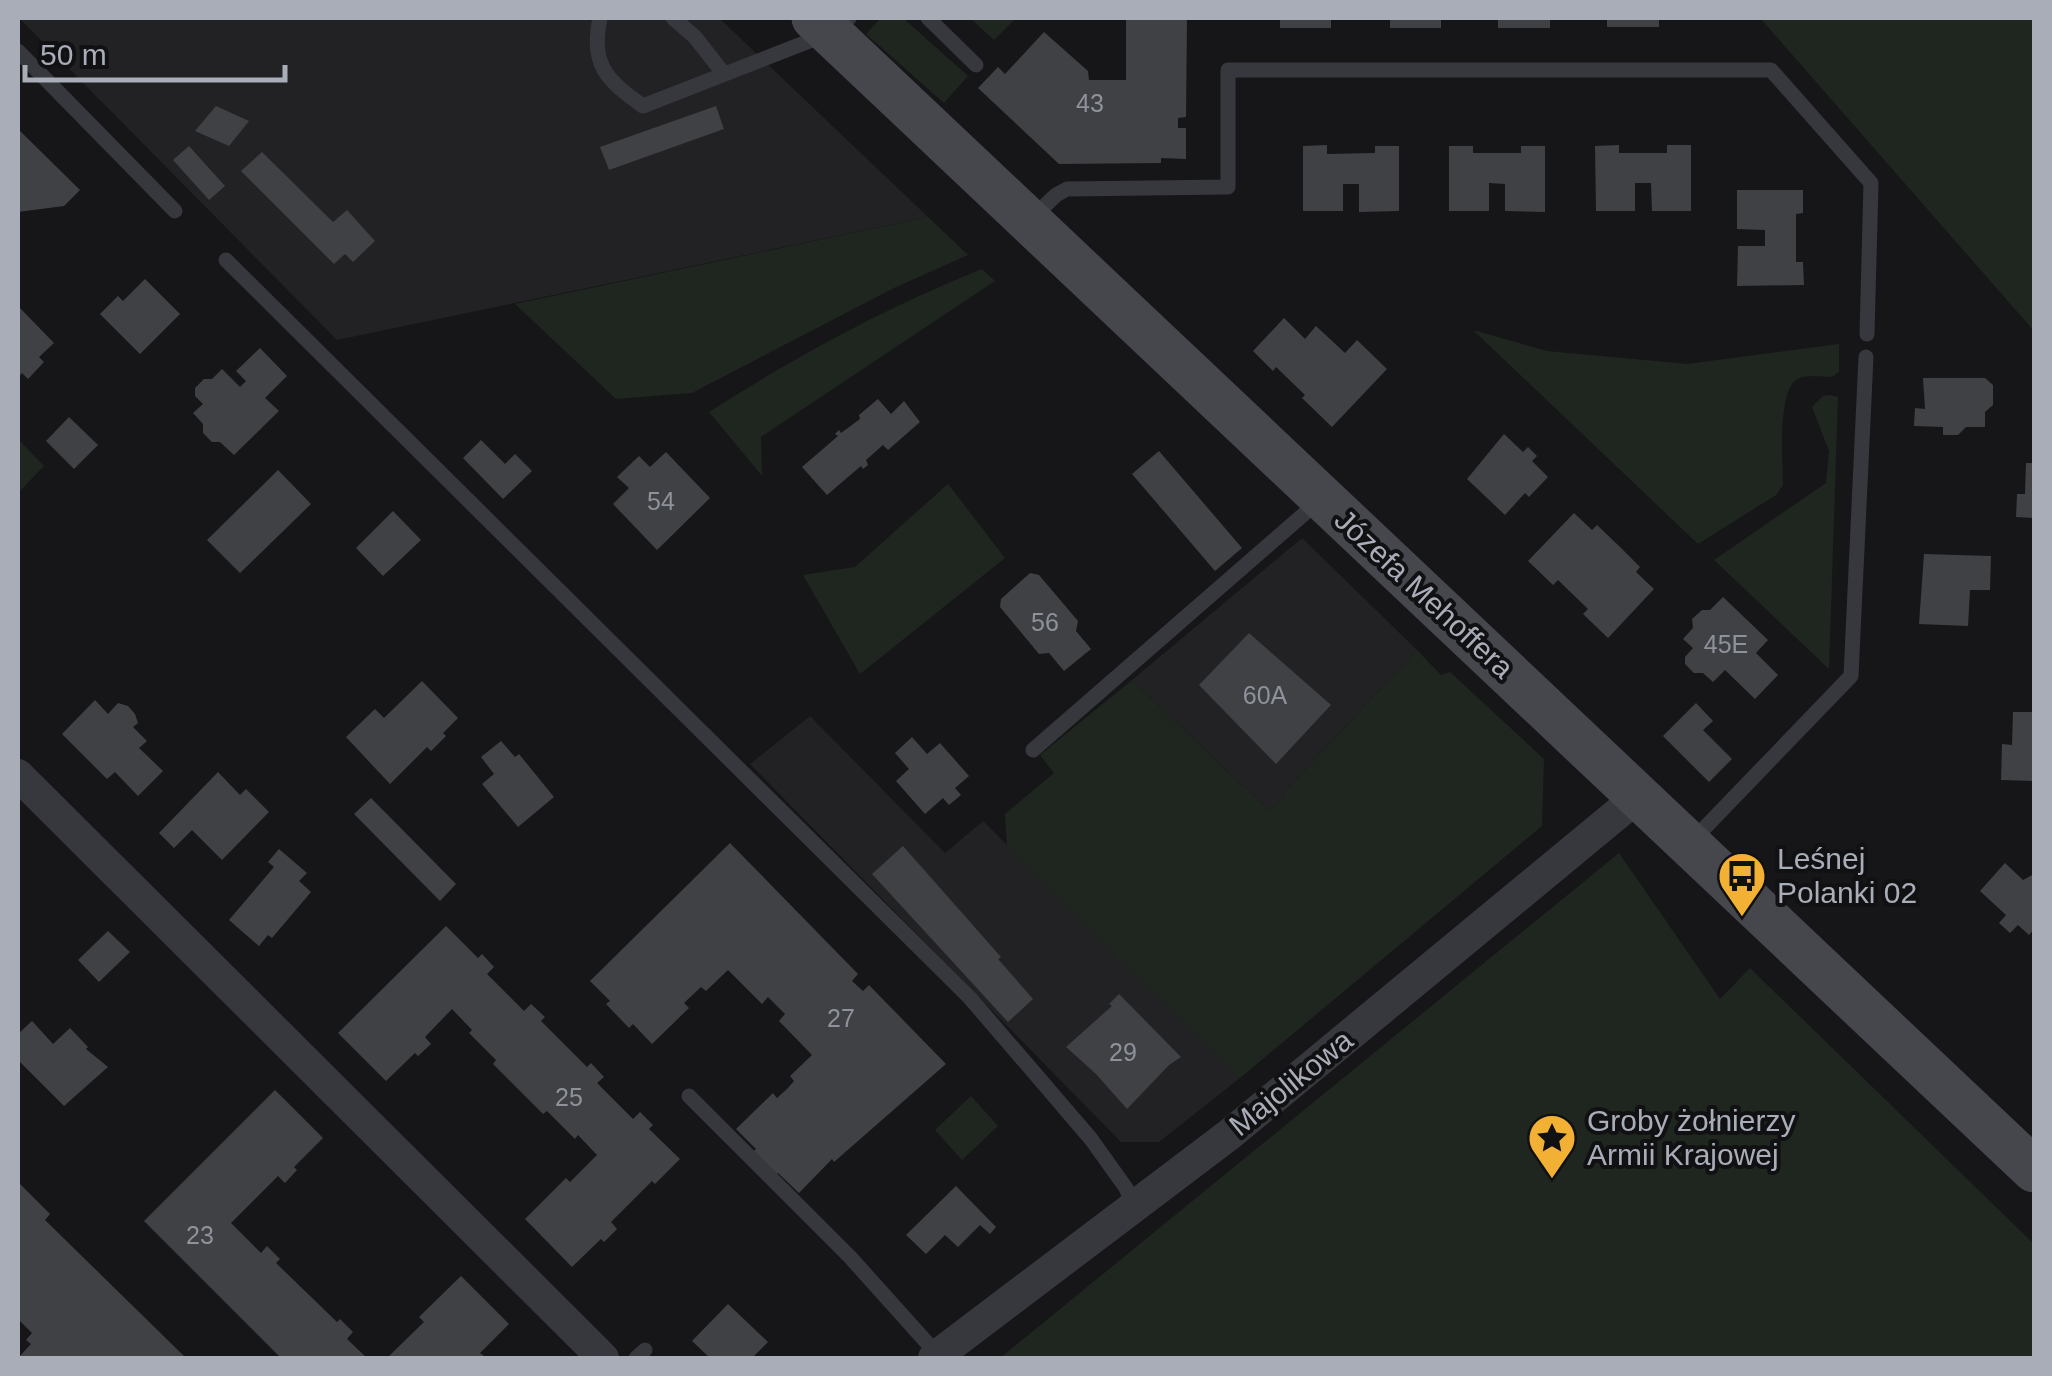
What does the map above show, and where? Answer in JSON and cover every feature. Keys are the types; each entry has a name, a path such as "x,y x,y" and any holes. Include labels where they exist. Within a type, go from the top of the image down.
{"street":[{"name":"Józefa Mehoffera","path":"831,23 1028,222 2034,1170"},
{"path":"18,775 603,1358"},
{"name":"Majolikowa","path":"936,1357 1230,1134 1640,795"}],"lane":[{"path":"600,18 594,48 610,84 643,106 724,74 831,23"},
{"path":"673,18 695,37 724,74"},
{"path":"928,18 976,65"},
{"path":"18,51 175,211"},
{"path":"1028,222 1067,189 1228,187 1228,70 1771,70 1870,184 1867,334"},
{"path":"226,260 970,998 1091,1139 1133,1204"},
{"path":"1690,842 1851,676 1866,357"},
{"path":"1033,750 1321,498"},
{"path":"689,1096 850,1256 936,1357"}],"shaded area":[{"path":"19,18 719,18 928,217 337,340"},
{"path":"881,18 903,18 968,76 944,103 866,34"},
{"path":"970,18 1016,18 994,40"},
{"path":"1760,18 2034,18 2034,331"},
{"path":"928,217 968,255 894,288 692,393 616,399 515,304"},
{"path":"982,269 995,281 761,437 762,476 709,412 842,334"},
{"path":"1473,330 1547,351 1687,364 1839,344 1839,372 1832,377 1803,377 1792,384 1782,426 1783,485 1776,495 1698,544"},
{"path":"1823,396 1838,397 1829,669 1714,560 1826,483 1829,451 1812,407"},
{"path":"18,439 44,466 18,493"},
{"path":"948,484 1005,558 860,674 803,575 855,567"},
{"path":"1302,538 1417,650 1288,788 1283,799 1268,810 1132,680"},
{"path":"1417,650 1441,675 1450,672 1544,759 1542,826 1240,1078 1007,847 1005,814 1054,773 1040,755 1132,680 1268,810 1283,799 1288,788"},
{"path":"810,716 945,853 983,821 1240,1078 1159,1142 1121,1142 750,764"},
{"path":"1619,853 1720,999 1750,968 2034,1244 2034,1358 1000,1358"},
{"path":"971,1096 998,1126 962,1160 935,1130"}],"building":[{"path":"1126,18 1187,18 1186,117 1178,118 1178,128 1186,128 1186,159 1161,158 1161,163 1059,164 978,88 998,67 1005,74 1044,32 1088,71 1089,80 1126,80"},
{"path":"1280,18 1331,18 1331,28 1280,28"},
{"path":"1390,18 1441,18 1441,28 1390,28"},
{"path":"1498,18 1550,18 1550,28 1498,28"},
{"path":"1607,18 1659,18 1659,27 1607,27"},
{"path":"216,106 249,121 229,146 195,131"},
{"path":"716,106 724,129 609,170 600,147"},
{"path":"18,129 80,190 64,206 18,212"},
{"path":"1327,145 1327,154 1375,153 1375,146 1399,146 1399,211 1359,212 1359,184 1343,184 1343,211 1303,211 1303,146"},
{"path":"1619,145 1619,153 1667,153 1667,145 1691,145 1691,211 1652,211 1651,183 1635,183 1635,211 1596,211 1595,146"},
{"path":"189,146 225,186 209,200 173,160"},
{"path":"1449,146 1473,146 1473,153 1521,153 1521,146 1545,146 1545,212 1505,211 1505,184 1489,183 1489,211 1449,211"},
{"path":"262,152 333,222 347,210 375,241 353,262 345,254 334,264 241,171"},
{"path":"1737,190 1803,190 1803,213 1796,214 1796,262 1803,262 1804,285 1737,286 1738,246 1765,246 1765,230 1737,229"},
{"path":"145,279 180,314 140,354 100,314 118,296 123,301"},
{"path":"20,308 54,343 39,357 44,362 28,379 22,373 18,378"},
{"path":"1284,318 1305,339 1316,326 1345,353 1357,340 1387,369 1332,427 1276,367 1273,371 1253,351"},
{"path":"260,348 287,376 265,398 279,411 234,455 203,433 203,424 193,413 203,404 195,396 195,388 222,369 240,387 246,381 236,371"},
{"path":"1923,378 1985,378 1993,385 1993,405 1985,412 1985,427 1966,427 1958,435 1943,435 1943,427 1914,426 1915,408 1925,409"},
{"path":"878,399 891,414 904,401 920,422 888,450 883,445 866,460 868,465 863,469 861,466 827,495 802,467"},
{"path":"69,417 98,445 74,469 46,441"},
{"path":"1504,434 1523,452 1528,447 1537,456 1532,461 1548,477 1529,497 1525,493 1505,515 1467,479"},
{"path":"481,440 505,464 515,454 532,471 503,499 463,458"},
{"path":"1159,451 1242,548 1215,571 1132,474"},
{"path":"666,452 710,498 657,550 613,504 629,488 617,477 639,456 650,467"},
{"path":"2026,463 2034,463 2034,518 2016,517 2017,494 2025,494"},
{"path":"278,470 311,504 240,573 207,540"},
{"path":"393,511 421,540 383,576 356,548"},
{"path":"1574,513 1592,530 1597,525 1640,567 1636,572 1654,589 1608,638 1583,614 1588,609 1558,580 1553,585 1528,561"},
{"path":"1924,554 1991,556 1990,590 1970,590 1968,626 1919,624"},
{"path":"1030,573 1039,575 1078,621 1076,631 1091,649 1064,671 1049,653 1039,654 1000,607 1001,599"},
{"path":"1723,597 1768,640 1756,653 1778,675 1755,699 1725,670 1713,682 1685,664 1685,657 1693,648 1683,639 1693,628 1692,619 1702,610 1710,610"},
{"path":"1249,633 1331,705 1276,764 1199,685"},
{"path":"422,681 458,718 431,751 427,747 390,784 346,737 375,709 384,718"},
{"path":"95,700 108,714 118,703 128,706 138,723 133,727 147,741 139,748 163,771 138,796 115,772 107,779 62,734"},
{"path":"1696,703 1713,721 1703,730 1732,759 1709,782 1663,736"},
{"path":"2013,712 2034,712 2034,781 2001,780 2002,744 2012,745"},
{"path":"912,737 927,754 940,743 969,776 955,788 961,795 949,805 943,798 925,814 896,781 909,769 895,753"},
{"path":"501,741 515,757 519,754 554,797 518,827 482,784 494,774 481,757"},
{"path":"218,772 240,795 246,789 269,812 222,860 192,830 174,848 159,833"},
{"path":"371,798 456,884 440,901 354,814"},
{"path":"730,843 858,974 852,981 863,991 869,985 946,1064 834,1162 832,1159 799,1193 752,1153 756,1149 736,1129 773,1093 777,1098 787,1089 794,1081 790,1076 812,1055 779,1021 785,1014 768,997 762,1004 728,970 706,991 701,987 684,1003 689,1008 652,1044 633,1024 629,1028 590,981"},
{"path":"903,846 1033,999 1008,1022 872,874"},
{"path":"279,849 307,873 299,881 311,892 272,938 268,935 259,946 229,920 274,867 268,862"},
{"path":"2005,863 2023,880 2034,874 2034,929 2029,935 2018,925 2010,933 1999,923 2006,915 1980,891"},
{"path":"446,926 478,958 482,954 494,967 487,974 524,1011 531,1004 545,1017 541,1021 587,1067 591,1063 604,1077 597,1083 633,1119 640,1112 653,1125 649,1129 680,1159 611,1222 617,1229 604,1242 601,1239 572,1267 525,1219 566,1178 570,1182 597,1155 547,1111 543,1114 493,1064 496,1060 452,1009 425,1037 431,1044 418,1056 415,1053 386,1081 338,1033"},
{"path":"108,931 130,952 99,982 78,960"},
{"path":"1119,994 1181,1057 1127,1109 1066,1047 1112,1006 1109,1004"},
{"path":"32,1021 53,1044 70,1028 86,1049 108,1067 64,1106 18,1060 18,1034"},
{"path":"275,1090 323,1138 294,1167 297,1170 285,1183 278,1176 231,1223 261,1253 267,1246 280,1259 276,1263 337,1322 340,1319 353,1332 347,1339 367,1358 281,1358 144,1221"},
{"path":"18,1182 50,1214 45,1220 186,1358 18,1358 31,1344 26,1340 32,1333 18,1319"},
{"path":"956,1186 996,1227 990,1234 980,1225 958,1247 945,1235 926,1254 906,1235"},
{"path":"461,1276 509,1324 480,1353 484,1356 387,1358 424,1322 419,1317"},
{"path":"728,1304 768,1342 752,1358 710,1358 692,1341"}],"place":[{"name":"Leśnej Polanki 02","path":"1742,918"},
{"name":"Groby żołnierzy Armii Krajowej","path":"1552,1180"}]}
